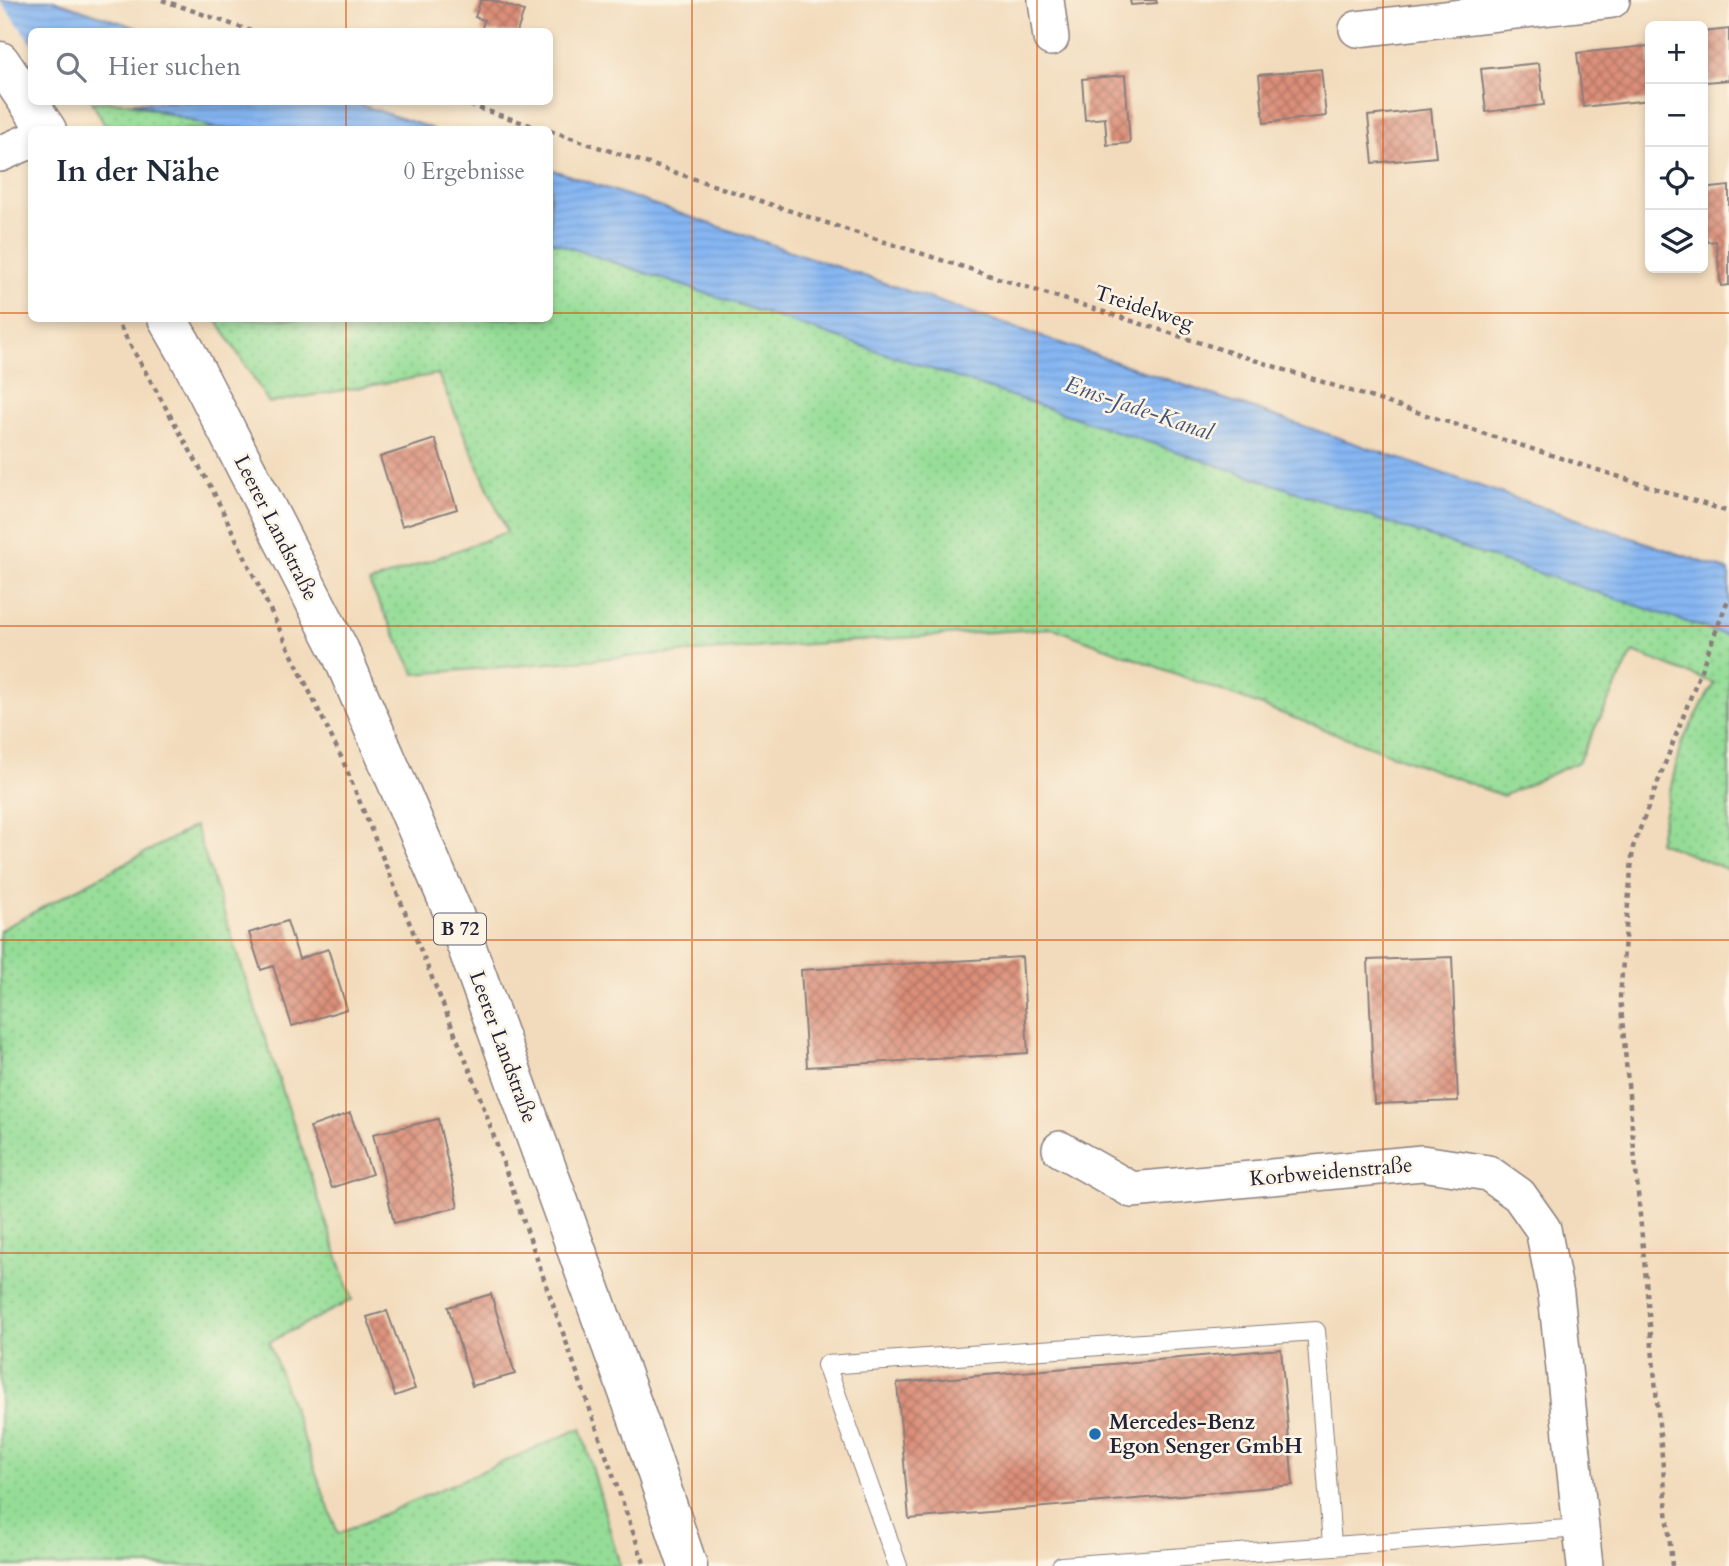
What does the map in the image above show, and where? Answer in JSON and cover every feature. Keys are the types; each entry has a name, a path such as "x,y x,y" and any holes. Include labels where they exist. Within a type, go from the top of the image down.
{"main road":[{"path":"0,61 37,126"},
{"name":"Leerer Landstraße","path":"169,322 340,651 456,918 649,1450 688,1566"}],"street":[{"path":"1046,0 1051,38"},
{"path":"1357,29 1612,0"},
{"path":"0,154 28,136"},
{"name":"Korbweidenstraße","path":"1060,1149 1132,1190 1422,1163 1488,1173 1519,1195 1543,1230 1556,1294 1585,1566"}],"lane":[{"path":"898,1566 826,1365 1316,1331 1332,1545"},
{"path":"1061,1566 1580,1528"}],"path":[{"path":"162,0 242,28"},
{"name":"Treidelweg","path":"469,105 535,126"},
{"name":"Treidelweg","path":"553,132 864,235 1729,512"},
{"path":"117,322 213,491 343,761 474,1080 645,1566"},
{"path":"1672,1566 1620,996 1633,847 1729,597"}],"green space":[{"path":"94,105 136,105 210,126 105,126"},
{"path":"553,241 1729,635 1729,870 1658,842 1681,744 1714,683 1633,652 1578,762 1503,796 1053,628 662,654 415,674 369,583 507,532 438,374 269,403 218,322 553,322"},
{"path":"195,826 352,1300 269,1342 338,1534 581,1428 620,1566 0,1566 0,930"}],"water":[{"path":"0,0 53,0 138,28 28,28 28,61"},
{"path":"142,105 361,105 425,126 208,126"},
{"name":"Ems-Jade-Kanal","path":"553,170 1729,571 1729,636 553,242"}],"pier":[{"path":"0,0 28,38 28,70 0,61"}],"building":[{"path":"481,0 492,0 524,11 518,28 482,28 484,20 475,17"},
{"path":"1130,0 1156,0 1157,3 1131,5"},
{"path":"1729,29 1729,80 1708,82 1708,31"},
{"path":"1645,46 1645,101 1583,107 1577,53"},
{"path":"1539,63 1544,105 1486,112 1481,69"},
{"path":"1321,69 1326,116 1264,123 1259,75"},
{"path":"1125,75 1130,143 1107,145 1105,118 1085,120 1082,79"},
{"path":"1431,109 1436,157 1373,163 1368,116"},
{"path":"1729,186 1729,285 1721,286 1716,241 1708,242 1708,188"},
{"path":"435,439 457,509 402,526 380,457"},
{"path":"287,921 299,959 328,949 347,1009 292,1026 273,966 261,970 249,933"},
{"path":"1022,957 1028,1053 807,1067 801,970"},
{"path":"1452,957 1458,1101 1374,1104 1368,960"},
{"path":"350,1113 372,1174 332,1188 310,1127"},
{"path":"438,1119 458,1207 394,1223 373,1134"},
{"path":"491,1294 515,1374 472,1386 448,1307"},
{"path":"387,1311 415,1389 395,1396 367,1317"},
{"name":"Mercedes-Benz Egon Senger GmbH","path":"1281,1349 1293,1485 909,1519 897,1383"}],"place":[{"name":"Mercedes-Benz Egon Senger GmbH","path":"1095,1434"}]}
